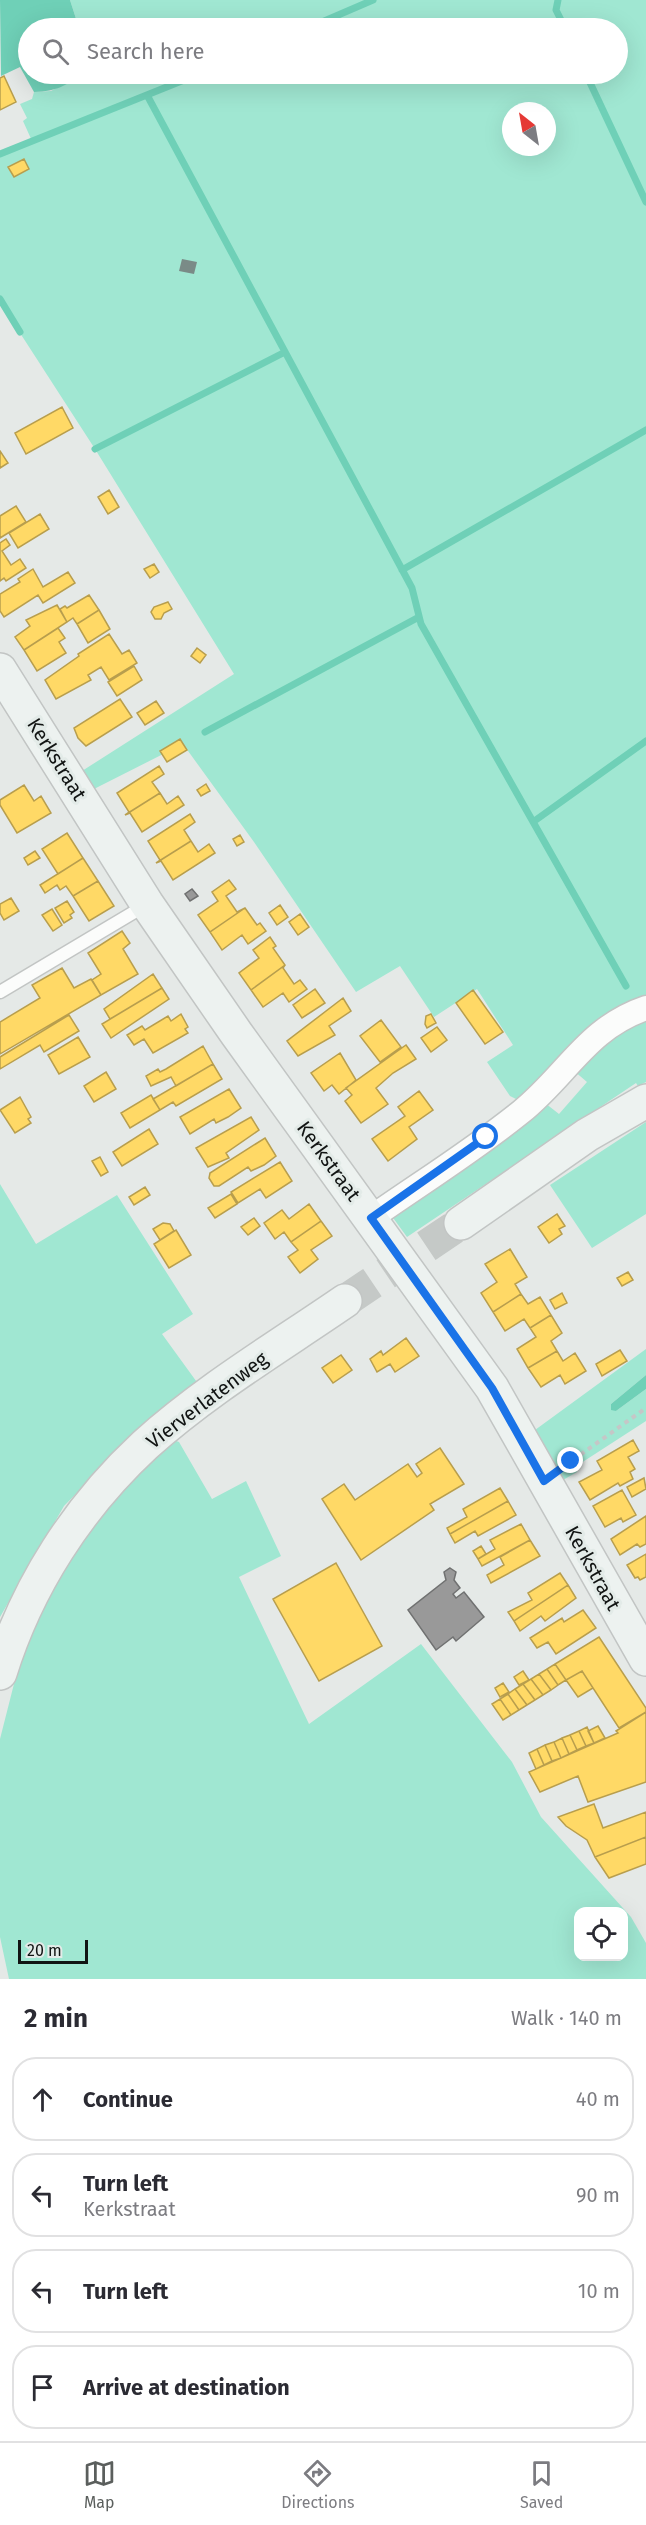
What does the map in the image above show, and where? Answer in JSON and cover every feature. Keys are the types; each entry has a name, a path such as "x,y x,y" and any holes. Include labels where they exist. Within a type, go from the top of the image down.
{"street":[{"name":"Kerkstraat","path":"0,670 147,904 236,1033 492,1388 646,1659"},
{"path":"371,1218 544,1093 598,1032 646,1008"},
{"path":"461,1223 587,1135 646,1101"},
{"name":"Vierverlatenweg","path":"0,1673 23,1611 48,1564 79,1518 110,1481 145,1446 190,1408 345,1301"}],"lane":[{"path":"0,992 147,904"}],"path":[{"path":"544,1481 646,1408"}],"shaded area":[{"path":"0,0 70,0 76,18 18,18 18,68 1,76"},
{"path":"70,0 646,0 646,999 554,1067 518,1100 510,1096 487,1062 513,1045 477,989 434,1017 400,966 356,992 254,842 183,744 94,789 82,771 234,674 95,449 0,302 0,154 32,141 23,121 27,118 20,104 32,99 34,92 51,91 64,84 628,84 628,18 76,18"},
{"path":"30,84 67,84 49,90 34,92"},
{"path":"646,1018 646,1082 638,1086 636,1083 407,1237 391,1215 545,1103 559,1114 587,1082 573,1070 587,1054"},
{"path":"646,1122 646,1214 592,1248 550,1185"},
{"path":"0,1184 36,1244 117,1195 193,1314 162,1334 199,1385 130,1439 64,1506 0,1617"},
{"path":"646,1349 646,1375 611,1404 616,1411 646,1389 646,1421 578,1465 577,1472 563,1480 535,1430"},
{"path":"646,1375 646,1389 616,1411 611,1410 611,1404"},
{"path":"171,1439 179,1442 212,1499 246,1481 281,1556 239,1577 309,1724 421,1644 512,1762 541,1817 622,1907 574,1907 574,1961 628,1961 628,1914 646,1943 646,1979 9,1979 0,1937 0,1739 17,1672 34,1625 59,1574 95,1522"}],"building: Homes":[{"path":"4,76 16,102 0,110 0,78"},
{"path":"24,159 29,169 14,177 8,167"},
{"path":"62,407 73,428 26,454 15,433"},
{"path":"0,451 8,463 0,468"},
{"path":"109,490 119,507 108,514 98,497"},
{"path":"16,506 26,522 0,538 0,516"},
{"path":"40,514 49,529 18,548 9,533"},
{"path":"6,539 10,545 2,551 11,565 20,559 26,568 6,581 4,578 0,581 0,543"},
{"path":"154,564 159,572 150,578 144,569"},
{"path":"33,569 43,587 68,572 75,583 43,603 38,595 4,617 0,611 0,594 20,582 18,579"},
{"path":"89,595 99,610 77,624 73,618 67,622 60,609 65,606 67,608"},
{"path":"168,602 172,609 164,613 161,619 155,619 151,612 154,607"},
{"path":"57,605 67,622 24,650 15,637 30,626 26,620"},
{"path":"99,610 110,629 88,643 77,624"},
{"path":"58,628 65,638 59,642 66,653 37,671 24,650"},
{"path":"109,634 122,654 129,650 137,663 109,680 101,667 88,675 91,680 56,699 45,680 79,656 78,654"},
{"path":"197,648 206,655 200,663 191,656"},
{"path":"134,666 142,680 117,696 108,682"},
{"path":"120,699 132,717 86,746 78,738 74,728"},
{"path":"156,701 164,713 145,725 137,713"},
{"path":"180,739 187,750 167,762 160,751"},
{"path":"159,766 164,774 152,782 160,793 125,815 129,812 117,793"},
{"path":"206,784 210,791 201,796 197,790"},
{"path":"24,785 34,801 41,796 51,813 17,833 0,805 0,800"},
{"path":"160,793 167,804 178,796 184,805 142,832 130,813 125,815"},
{"path":"190,814 195,822 184,830 191,841 156,863 160,860 148,841"},
{"path":"67,833 83,858 58,874 42,849"},
{"path":"240,835 244,842 237,846 233,839"},
{"path":"191,841 198,852 209,844 215,853 173,880 161,861 156,863"},
{"path":"35,851 40,858 28,865 24,858"},
{"path":"83,858 98,881 73,896 66,886 60,890 57,885 45,893 40,885"},
{"path":"229,880 236,889 226,896 237,912 245,908 210,932 198,915 218,901 212,892"},
{"path":"98,881 114,906 89,921 73,896"},
{"path":"11,898 19,911 4,920 0,913 0,904"},
{"path":"67,901 74,912 70,915 72,918 64,923 55,908"},
{"path":"280,905 288,917 277,925 269,913"},
{"path":"245,908 257,925 260,923 266,931 248,944 242,935 222,950 210,932"},
{"path":"52,909 62,925 53,931 42,915"},
{"path":"300,914 309,927 298,935 289,922"},
{"path":"122,931 130,943 123,949 138,974 101,995 92,980 101,974 88,953"},
{"path":"270,937 276,946 273,948 285,965 251,990 239,973 259,958 253,950"},
{"path":"285,965 283,968 294,984 300,980 307,989 289,1002 283,993 263,1007 251,990"},
{"path":"62,968 74,988 91,979 101,995 0,1054 0,1022 40,998 32,985"},
{"path":"153,974 162,988 110,1019 104,1009"},
{"path":"162,988 169,999 111,1038 102,1024"},
{"path":"315,989 325,1003 302,1018 293,1005"},
{"path":"473,990 503,1032 485,1044 456,1003"},
{"path":"343,998 351,1011 329,1026 335,1035 298,1056 287,1041"},
{"path":"181,1014 188,1027 185,1029 188,1033 153,1053 144,1039 134,1045 127,1035 142,1026 145,1030 168,1016 171,1021"},
{"path":"431,1014 436,1023 427,1028 426,1016"},
{"path":"69,1015 79,1031 44,1052 40,1045 0,1069 0,1057"},
{"path":"381,1020 401,1047 380,1062 360,1036"},
{"path":"437,1027 447,1040 431,1052 421,1038"},
{"path":"78,1037 90,1057 59,1074 48,1055"},
{"path":"406,1045 416,1059 393,1073 376,1088 388,1104 361,1123 345,1101 352,1095 346,1088"},
{"path":"203,1046 213,1064 176,1086 171,1077 151,1086 146,1076 158,1069 160,1072 166,1069"},
{"path":"340,1053 356,1080 339,1094 332,1085 324,1091 311,1073"},
{"path":"213,1064 222,1079 176,1106 173,1102 160,1110 153,1099"},
{"path":"106,1072 116,1089 94,1102 84,1086"},
{"path":"229,1089 241,1108 216,1123 214,1119 190,1134 180,1117"},
{"path":"419,1091 433,1110 409,1127 417,1139 388,1161 372,1139 405,1116 398,1107"},
{"path":"151,1095 160,1110 130,1128 121,1113"},
{"path":"20,1097 31,1117 28,1119 31,1123 15,1133 0,1110"},
{"path":"251,1117 259,1130 226,1153 229,1158 208,1167 196,1148"},
{"path":"149,1129 158,1144 122,1166 113,1152"},
{"path":"265,1138 276,1156 264,1165 251,1171 248,1167 219,1186 214,1186 209,1178 210,1173"},
{"path":"100,1157 108,1172 101,1176 92,1161"},
{"path":"280,1162 292,1181 266,1198 260,1189 238,1203 231,1192"},
{"path":"145,1187 150,1195 134,1205 129,1197"},
{"path":"231,1194 237,1204 215,1218 208,1208"},
{"path":"309,1204 321,1221 291,1242 284,1232 275,1239 264,1223 282,1210 289,1219"},
{"path":"557,1214 565,1226 559,1229 562,1234 549,1243 538,1227"},
{"path":"254,1218 260,1226 248,1235 241,1227"},
{"path":"321,1221 332,1236 311,1250 318,1259 300,1273 288,1257 298,1250 291,1242"},
{"path":"163,1223 170,1224 174,1231 160,1240 153,1229"},
{"path":"176,1230 191,1255 169,1268 154,1244"},
{"path":"510,1249 527,1277 515,1284 521,1294 493,1312 481,1293 497,1282 485,1264"},
{"path":"628,1272 633,1280 622,1286 617,1278"},
{"path":"562,1293 567,1303 555,1309 550,1300"},
{"path":"521,1294 528,1304 540,1297 551,1315 530,1328 524,1319 505,1331 493,1312"},
{"path":"551,1315 562,1333 551,1341 557,1351 528,1368 517,1349 536,1337 530,1328"},
{"path":"406,1338 419,1356 395,1372 390,1364 377,1372 370,1359 381,1351 383,1355"},
{"path":"620,1350 627,1361 602,1376 596,1364"},
{"path":"557,1351 563,1361 575,1353 586,1371 565,1384 560,1375 541,1387 528,1368"},
{"path":"341,1355 352,1370 333,1383 322,1368"},
{"path":"633,1440 639,1451 628,1457 635,1469 630,1472 633,1479 620,1486 618,1483 590,1500 579,1482 602,1470 597,1461"},
{"path":"440,1448 464,1484 430,1504 434,1510 361,1560 322,1499 344,1484 355,1500 408,1464 417,1477 422,1473 416,1464"},
{"path":"644,1478 646,1489 632,1497 627,1487"},
{"path":"500,1488 508,1501 450,1534 447,1528 467,1517 463,1509"},
{"path":"622,1490 636,1515 623,1522 621,1518 605,1527 593,1506"},
{"path":"508,1501 516,1515 478,1536 475,1531 455,1543 450,1534"},
{"path":"646,1516 646,1544 640,1547 637,1544 620,1555 611,1539"},
{"path":"521,1524 530,1540 482,1566 478,1559 495,1549 490,1540"},
{"path":"530,1540 540,1556 491,1583 487,1575 504,1565 500,1557"},
{"path":"481,1546 486,1554 478,1559 473,1551"},
{"path":"646,1554 646,1577 640,1580 638,1577 635,1578 627,1565"},
{"path":"336,1563 382,1646 319,1681 273,1599"},
{"path":"560,1573 568,1585 514,1621 508,1612 532,1600 528,1593"},
{"path":"568,1585 576,1598 545,1621 541,1616 520,1631 514,1621"},
{"path":"583,1610 596,1628 556,1654 548,1642 537,1648 530,1638 562,1618 564,1622"},
{"path":"599,1637 646,1708 646,1712 619,1728 582,1671 566,1680 555,1664"},
{"path":"555,1664 566,1680 558,1685 547,1669"},
{"path":"547,1669 558,1685 551,1690 539,1674"},
{"path":"523,1671 529,1680 519,1685 514,1677"},
{"path":"582,1671 593,1688 578,1697 566,1680"},
{"path":"539,1674 551,1690 543,1695 531,1679"},
{"path":"531,1679 543,1695 535,1700 523,1684"},
{"path":"503,1683 509,1692 500,1697 495,1688"},
{"path":"523,1684 535,1700 527,1705 515,1689"},
{"path":"515,1689 527,1705 519,1710 508,1694"},
{"path":"508,1694 519,1710 511,1715 500,1699"},
{"path":"500,1699 511,1715 503,1720 492,1704"},
{"path":"646,1712 646,1782 588,1802 578,1776 540,1792 529,1772 618,1733 616,1731"},
{"path":"598,1726 605,1738 594,1743 588,1731"},
{"path":"587,1727 594,1743 586,1746 579,1731"},
{"path":"579,1731 586,1746 577,1750 570,1735"},
{"path":"570,1735 577,1750 569,1754 562,1738"},
{"path":"562,1738 569,1754 561,1758 554,1742"},
{"path":"554,1742 561,1758 552,1761 545,1745"},
{"path":"545,1745 552,1761 544,1765 537,1749"},
{"path":"537,1749 544,1765 536,1769 529,1753"},
{"path":"594,1804 603,1828 646,1812 646,1837 595,1857 587,1840 566,1826 558,1817"},
{"path":"646,1837 646,1864 609,1878 595,1857"}],"building: Industry":[{"path":"192,889 198,896 190,901 185,894"},
{"path":"450,1568 456,1572 454,1580 460,1588 453,1594 456,1598 464,1592 484,1617 456,1641 453,1637 436,1650 408,1610 446,1580 444,1572"}],"building: Other":[{"path":"182,259 197,262 194,274 179,271"}],"waterway":[{"path":"331,18 373,0"},
{"path":"558,0 556,10 560,18"},
{"path":"0,154 174,84"},
{"path":"591,84 646,202"},
{"path":"147,95 412,588 421,624 626,986"},
{"path":"0,299 20,332"},
{"path":"95,449 285,352"},
{"path":"402,570 646,430"},
{"path":"205,732 419,617"},
{"path":"533,822 646,741"}],"tunnel":[{"path":"345,1301 461,1223"}],"route":[{"path":"486,1137 371,1218 492,1388 544,1481 571,1461"}]}
